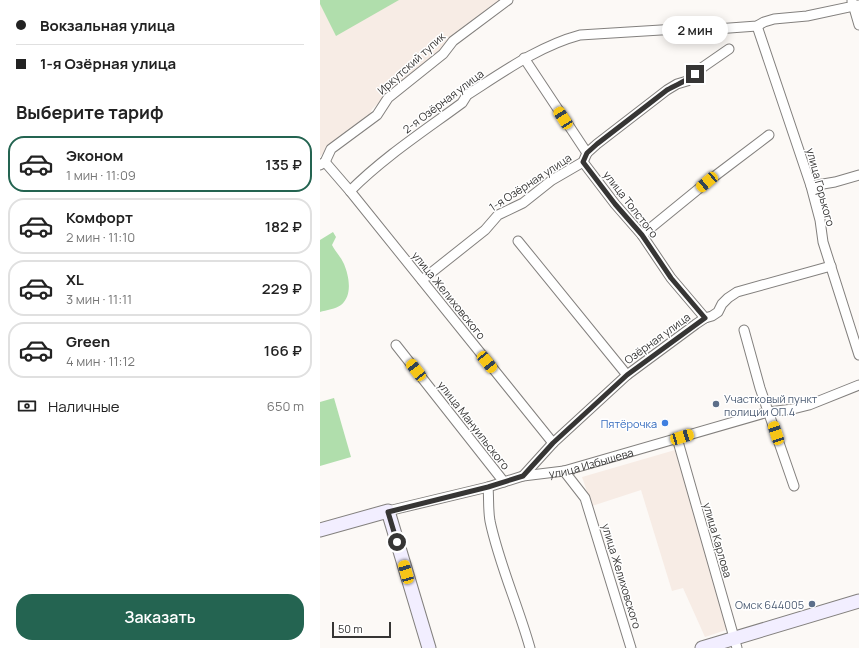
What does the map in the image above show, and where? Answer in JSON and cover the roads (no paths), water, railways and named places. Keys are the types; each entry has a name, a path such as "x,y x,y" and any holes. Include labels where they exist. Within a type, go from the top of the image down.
{"main road":[{"path":"388,512 429,648"},
{"name":"улица Избышева","path":"320,530 388,512"},
{"path":"702,648 735,643 859,601"}],"street":[{"name":"Иркутский тупик","path":"323,164 331,149 377,115 381,106 388,98 443,54 453,41 508,0"},
{"path":"716,29 757,26 774,19 806,16 855,4 859,25"},
{"name":"улица Горького","path":"757,26 811,186 820,220 823,242 859,355"},
{"name":"2-я Озёрная улица","path":"350,190 366,174 402,146 462,104 467,95 524,58 567,38 580,34 677,30"},
{"name":"1-я Озёрная улица","path":"422,280 485,230 498,215 523,204 552,180 585,157 602,139 667,90 677,84 687,81 703,67 729,49"},
{"name":"улица Толстого","path":"524,58 615,204 642,235 671,278 705,318"},
{"path":"642,235 707,182 769,135"},
{"name":"улица Желиховского","path":"323,164 350,190 553,443"},
{"path":"811,186 835,182 859,175"},
{"path":"518,241 627,375"},
{"name":"Озёрная улица","path":"523,476 553,443 627,375 705,318 718,312 722,304 728,298 737,292 831,266"},
{"path":"744,330 768,412 794,486"},
{"name":"улица Мануильского","path":"396,346 504,482"},
{"name":"улица Избышева","path":"388,512 488,487 523,476 564,470 768,412 793,409 859,385"},
{"name":"улица Карлова","path":"677,438 735,643"},
{"name":"улица Желиховского","path":"564,470 585,498 631,648"},
{"path":"488,487 488,510 490,521 502,564 530,648"}],"place":[{"name":"Участковый пункт полиции ОП 4","path":"716,404"},
{"name":"Пятёрочка","path":"665,423"},
{"name":"Омск 644005","path":"812,604"}]}
